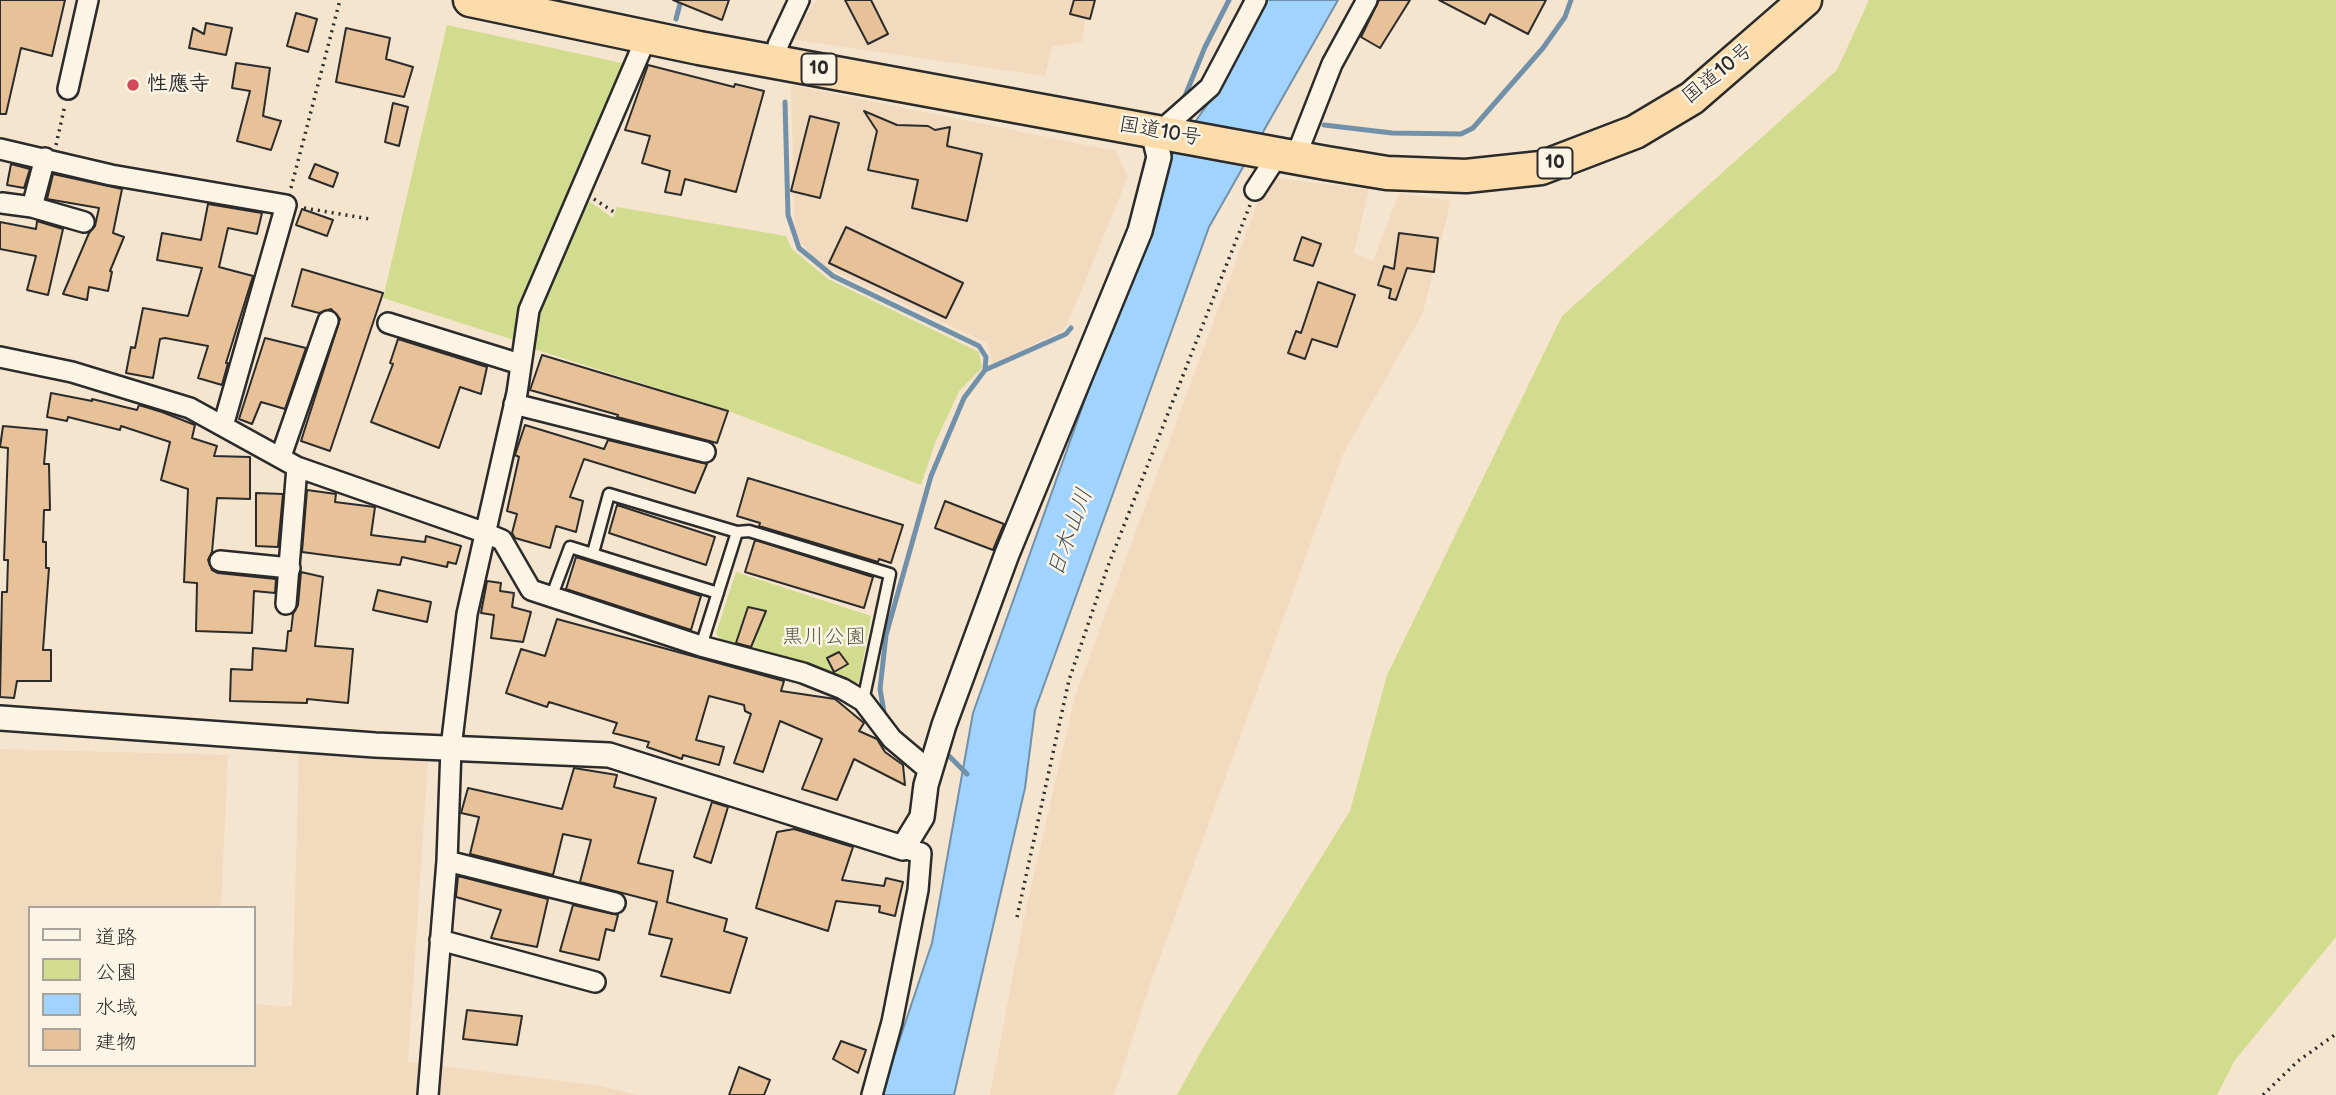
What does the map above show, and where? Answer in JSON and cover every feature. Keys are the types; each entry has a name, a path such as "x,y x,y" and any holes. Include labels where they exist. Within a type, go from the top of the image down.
{"highway":[{"name":"国道10号","path":"470,0 565,10 647,36 1387,173 1466,176 1541,168 1635,132 1692,98 1805,0"}],"street":[{"path":"68,89 88,0"},
{"path":"778,61 778,44 799,0"},
{"path":"903,848 922,817 930,771 1007,554 1140,231 1160,156 1161,132 1210,87 1256,0"},
{"path":"1255,190 1332,64 1367,0"},
{"path":"428,1095 447,862 451,748 467,614 483,532 514,404 529,310 647,36"},
{"path":"0,149 187,190 286,205 223,426"},
{"path":"32,207 49,159"},
{"path":"2,203 32,207 83,222"},
{"path":"286,604 290,568 289,462 328,321"},
{"path":"388,323 520,364"},
{"path":"0,357 72,372 190,408 289,462 502,540 531,590 551,598 701,646 803,673 843,689 863,701 892,739 930,771"},
{"path":"514,404 705,452"},
{"path":"220,561 290,568"},
{"path":"0,718 451,748 608,755 921,853 918,890 892,1021 872,1095"},
{"path":"447,862 615,903"},
{"path":"440,940 595,982"}],"lane":[{"path":"593,553 609,494 737,532 749,531 890,574 863,701"},
{"path":"701,646 737,532"},
{"path":"551,598 570,547 718,593"}],"path":[{"path":"340,0 286,205 370,219"},
{"path":"49,159 68,89"},
{"path":"581,190 617,214"},
{"path":"1017,917 1069,680 1113,553 1255,190"},
{"path":"2263,1095 2298,1061 2336,1034"}],"shaded area":[{"path":"817,0 1089,0 1082,42 1052,47 1045,76 789,39"},
{"path":"791,85 1116,151 1128,177 1067,325 1060,332 993,363 987,343 817,263 795,235"},
{"path":"1267,177 1369,189 1354,253 1373,261 1399,193 1451,201 1423,313 1344,452 1150,985 1114,1095 990,1095 1024,918 1075,696"},
{"path":"0,749 228,755 221,906 28,906 28,1067 256,1067 256,1004 292,1007 299,751 428,760 408,1062 601,1086 638,1095 0,1095"}],"green space":[{"path":"1869,0 2336,0 2336,937 2235,1060 2217,1095 1177,1095 1204,1046 1350,811 1387,675 1562,316 1837,70"},
{"path":"447,25 626,64 529,292 514,340 383,298"},
{"path":"583,197 613,218 617,207 786,236 792,249 828,279 979,352 982,368 959,391 935,443 921,485 731,412 531,348 536,306"},
{"name":"黒川公園","path":"736,572 871,616 859,682 849,686 721,641 716,633"}],"water":[{"name":"日木山川","path":"1267,0 1338,0 1209,227 1035,710 1025,788 954,1095 881,1095 932,943 973,713 1173,153 1214,95"}],"building":[{"path":"0,0 65,0 52,56 21,48 6,114 0,114"},
{"path":"673,0 729,0 722,20"},
{"path":"845,0 871,0 888,34 868,44"},
{"path":"1074,0 1095,0 1090,19 1070,14"},
{"path":"1379,0 1410,0 1380,48 1361,37"},
{"path":"1439,0 1546,0 1528,34 1490,14 1485,24"},
{"path":"296,13 317,19 308,52 287,46"},
{"path":"206,23 232,28 226,55 189,48 193,28 204,34"},
{"path":"346,28 390,38 386,59 413,67 404,97 336,82"},
{"path":"236,63 270,68 263,116 281,121 271,150 237,141 250,91 232,88"},
{"path":"648,65 734,87 735,84 764,91 736,192 685,179 681,195 665,192 670,171 642,163 650,136 625,130"},
{"path":"393,103 408,107 399,146 385,142"},
{"path":"864,111 897,125 928,126 935,130 950,127 947,146 982,154 967,221 912,208 918,180 868,170 877,131"},
{"path":"810,116 839,123 820,198 791,191"},
{"path":"11,164 30,169 24,188 7,185"},
{"path":"315,164 338,173 333,187 309,178"},
{"path":"53,174 122,189 113,233 124,237 110,271 108,291 89,287 87,300 63,294 89,233 95,226 99,208 47,199"},
{"path":"208,204 262,213 257,234 228,228 219,267 253,276 226,363 222,385 198,378 208,346 165,338 160,339 153,378 126,373 131,347 135,348 143,308 188,316 202,268 157,260 162,233 201,240"},
{"path":"302,209 333,220 327,236 296,225"},
{"path":"37,221 63,229 48,295 27,290 36,256 0,249 0,222 36,229"},
{"path":"846,227 963,283 946,318 829,263"},
{"path":"1399,233 1438,238 1434,272 1407,268 1396,300 1389,298 1391,289 1378,285 1384,266 1394,269"},
{"path":"1302,237 1321,244 1313,266 1294,260"},
{"path":"302,269 383,293 330,451 301,441 340,319 331,309 319,313 292,306"},
{"path":"1318,282 1355,295 1337,347 1312,339 1305,359 1288,353 1296,331 1301,333"},
{"path":"265,338 306,348 285,409 261,402 252,424 239,419"},
{"path":"398,339 487,367 481,394 460,387 439,448 371,422 393,364 390,363"},
{"path":"542,355 728,411 717,443 617,417 618,415 530,390"},
{"path":"51,393 137,410 139,405 162,412 195,425 192,438 217,446 214,456 250,457 250,499 217,498 212,552 208,560 212,570 218,573 276,579 275,593 254,591 252,633 196,631 197,583 184,582 188,489 161,480 170,442 121,426 120,430 68,417 67,421 47,417"},
{"path":"525,425 604,449 608,440 707,464 695,493 584,459 570,497 583,501 576,532 556,526 550,548 515,538 512,533 517,514 507,511 519,457 515,455"},
{"path":"3,426 47,430 44,464 49,464 50,510 44,510 43,542 46,542 46,568 49,568 43,650 51,650 51,681 17,681 14,698 0,697 2,592 7,592 8,560 4,560 8,448 0,447"},
{"path":"748,478 903,525 891,563 879,559 878,562 759,526 760,523 737,516"},
{"path":"307,490 336,494 335,502 375,507 371,535 425,542 426,536 461,546 456,564 448,562 447,567 402,557 400,565 302,552"},
{"path":"256,493 283,494 278,547 256,546"},
{"path":"945,501 1004,524 993,550 935,528"},
{"path":"617,505 715,537 706,565 609,533"},
{"path":"755,540 873,577 864,608 745,572"},
{"path":"576,557 701,596 691,630 566,589"},
{"path":"301,572 323,577 315,646 353,649 348,703 307,699 307,703 230,701 231,669 252,670 253,648 286,651 288,631 291,631 293,614 298,605"},
{"path":"487,581 501,583 500,591 514,593 512,607 531,612 523,642 491,638 494,615 481,613"},
{"path":"378,590 431,602 427,622 373,610"},
{"path":"748,607 766,611 751,647 736,643"},
{"path":"557,619 784,681 781,691 835,699 864,723 859,731 877,739 885,752 903,765 905,785 854,759 837,800 802,789 822,739 780,721 763,772 734,763 751,714 745,711 744,705 709,696 696,740 724,747 719,765 683,755 682,759 647,747 649,742 613,733 617,723 549,702 547,707 506,693 521,649 545,656"},
{"path":"839,652 848,664 834,672 827,658"},
{"path":"574,768 617,775 614,787 656,798 638,863 673,871 667,902 727,919 724,931 747,938 730,993 661,976 672,939 649,934 657,902 580,882 591,840 563,834 553,875 470,854 479,817 461,813 468,788 562,809"},
{"path":"712,802 728,807 711,863 694,857"},
{"path":"794,829 853,847 842,880 884,886 886,878 903,882 895,916 879,912 880,906 836,901 828,931 756,908 777,832"},
{"path":"458,876 548,899 537,947 491,938 501,910 456,897"},
{"path":"573,905 618,915 614,931 606,929 599,960 560,951"},
{"path":"467,1010 522,1016 517,1045 463,1039"},
{"path":"841,1041 866,1050 858,1073 833,1059"},
{"path":"739,1067 770,1080 764,1095 729,1095"}],"waterway":[{"path":"676,19 681,0"},
{"path":"1185,96 1205,47 1229,0"},
{"path":"1324,125 1392,133 1461,134 1473,128 1543,48 1565,17 1571,0"},
{"path":"785,102 788,215 799,248 833,276 979,346 986,357 985,370"},
{"path":"885,718 880,689 886,635 931,476 964,398 985,370 1066,334 1071,328"},
{"path":"949,756 967,774"}],"place":[{"name":"性應寺","path":"133,85"}]}
